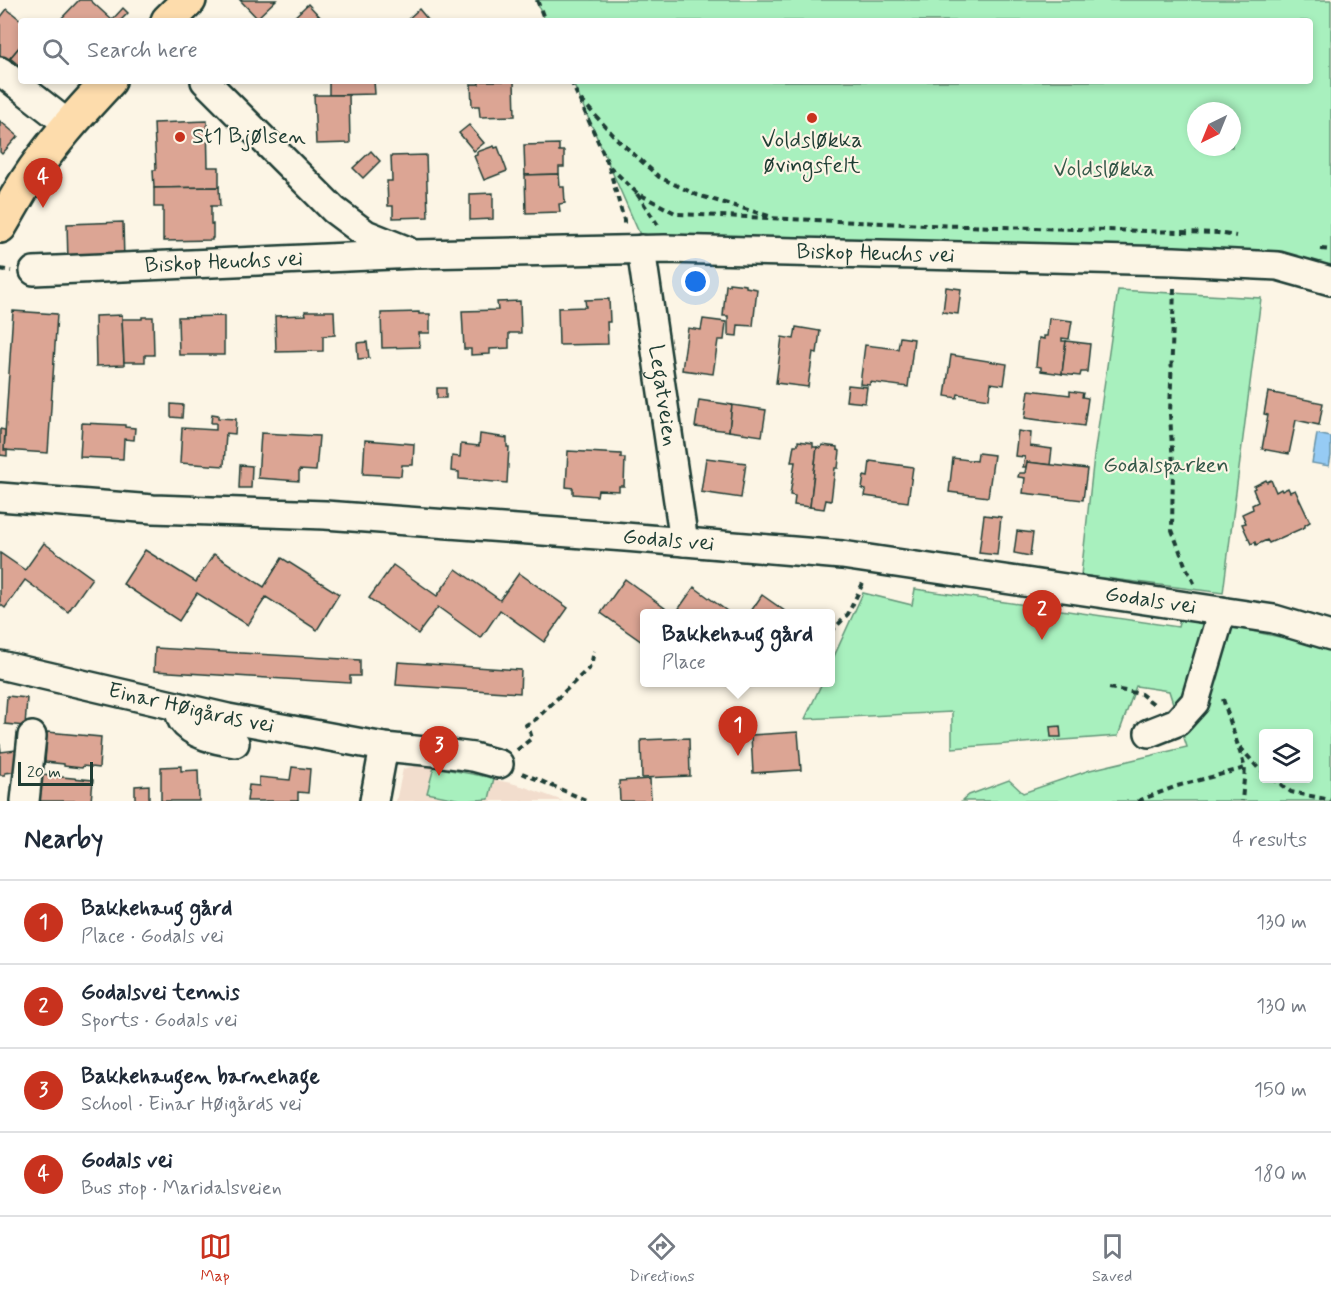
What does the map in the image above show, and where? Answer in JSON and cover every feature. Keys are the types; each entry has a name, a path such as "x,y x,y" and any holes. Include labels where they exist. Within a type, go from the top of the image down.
{"main road":[{"path":"171,18 189,0"},
{"path":"0,226 46,153 106,84"}],"street":[{"path":"0,71 69,125"},
{"name":"Biskop Heuchs vei","path":"208,84 334,210 366,234 415,254"},
{"name":"Biskop Heuchs vei","path":"34,271 415,254 632,239 1278,266 1331,281"},
{"name":"Legatveien","path":"632,239 684,542"},
{"name":"Godals vei","path":"0,497 153,509 336,516 842,555 1274,619 1331,636"},
{"path":"1149,733 1177,722 1195,702 1222,612"},
{"name":"Einar Høigårds vei","path":"0,665 228,718 384,747 473,757 500,764"},
{"path":"177,706 182,720 193,730 212,738 234,743"},
{"path":"25,801 32,736"},
{"path":"374,801 384,747"}],"path":[{"path":"537,0 544,18"},
{"path":"572,84 609,166 624,220 632,239"},
{"path":"579,98 617,139 659,177 697,195 776,218"},
{"path":"609,166 637,193 659,227"},
{"path":"637,193 677,214 1068,230 1218,233 1241,237"},
{"path":"1320,249 1331,250"},
{"path":"1170,414 1174,288"},
{"path":"835,628 848,614 874,560"},
{"path":"588,801 500,764 532,738 526,725 536,719 591,666 594,651"},
{"path":"1109,688 1141,694 1177,722"},
{"path":"1237,744 1259,769"},
{"path":"1138,801 1178,786 1245,768 1242,801"},
{"path":"1279,783 1291,792 1331,800"}],"shaded area":[{"path":"420,764 511,783 563,801 396,801 403,769"}],"green space":[{"name":"Voldsløkka","path":"536,0 1331,0 1331,285 1275,270 641,237 573,84 1313,84 1313,18 544,18"},
{"name":"Godalsparken","path":"1118,290 1261,298 1223,593 1081,575 1094,456"},
{"path":"915,589 1178,627 1181,616 1331,648 1331,801 962,801 969,795 1009,780 1023,793 1090,770 1187,747 1169,691 1136,686 1118,736 952,748 952,712 805,719 820,687 835,687 835,654 863,593 912,605"},
{"path":"434,767 494,778 489,799 466,801 427,793"}],"water":[{"path":"1317,434 1331,437 1329,466 1312,463"}],"building":[{"path":"79,0 90,0 110,18 62,18"},
{"path":"240,0 276,0 257,18"},
{"path":"308,4 321,18 293,18"},
{"path":"123,8 128,13 123,18 114,18"},
{"path":"7,9 18,18 18,49 8,61 0,55 0,18"},
{"path":"419,9 426,18 409,18"},
{"path":"18,49 18,65 10,58"},
{"path":"329,84 374,84 375,94 329,95"},
{"path":"471,84 514,84 515,116 480,117 479,106 472,106"},
{"path":"314,95 349,95 350,143 316,144"},
{"path":"0,121 18,136 2,154 0,152"},
{"path":"207,121 208,167 219,167 219,187 154,188 153,170 156,170 154,123"},
{"path":"469,125 484,143 474,151 459,133"},
{"path":"559,144 559,151 564,151 564,167 559,167 559,174 525,175 524,145"},
{"path":"494,146 498,147 507,171 484,180 474,156 477,152"},
{"path":"371,151 380,161 363,178 353,168"},
{"path":"426,155 428,217 393,218 393,206 388,206 387,181 392,181 391,156"},
{"path":"559,174 560,187 564,187 565,203 559,204 560,212 526,213 525,175"},
{"path":"219,187 220,206 211,206 212,240 163,240 163,207 154,207 154,188"},
{"path":"493,193 493,219 470,220 470,194"},
{"path":"123,222 124,261 68,262 67,224"},
{"path":"729,283 757,289 753,326 738,325 737,336 728,335 728,316 723,316 726,285"},
{"path":"946,287 961,289 958,314 943,312"},
{"path":"609,299 608,344 559,345 558,308 586,307 585,300"},
{"path":"520,301 521,333 509,333 509,348 490,349 490,354 471,355 471,349 464,349 462,311 498,310 497,302"},
{"path":"13,311 57,314 48,453 4,450"},
{"path":"305,311 334,311 335,335 323,336 323,351 276,352 275,316 306,315"},
{"path":"419,312 419,314 430,314 430,333 419,333 420,347 382,348 381,313"},
{"path":"122,315 124,365 96,366 95,316"},
{"path":"224,316 224,355 179,355 178,317"},
{"path":"142,317 153,317 154,355 145,355 145,362 124,362 122,319 142,319"},
{"path":"1049,318 1072,321 1069,339 1062,338 1062,341 1066,341 1062,374 1041,371 1041,367 1036,366 1039,338 1044,339 1044,336 1047,336"},
{"path":"703,319 726,322 724,340 718,340 713,374 682,370 688,328 701,330"},
{"path":"796,327 820,331 817,353 813,352 808,387 776,383 782,337 794,339"},
{"path":"900,337 914,339 908,387 870,382 870,385 860,384 865,345 898,349"},
{"path":"1066,341 1090,344 1087,372 1081,372 1080,376 1062,374"},
{"path":"367,342 369,358 358,359 357,343"},
{"path":"951,355 1007,364 1004,385 991,383 989,399 958,394 957,398 945,396"},
{"path":"848,385 867,387 865,403 846,401"},
{"path":"437,388 446,388 446,398 437,398"},
{"path":"1029,390 1070,395 1070,391 1083,393 1082,397 1088,398 1084,426 1025,418"},
{"path":"1268,392 1323,403 1319,425 1296,420 1289,454 1262,449 1268,415 1264,414"},
{"path":"699,400 732,405 729,431 695,427"},
{"path":"171,404 183,405 182,418 171,417"},
{"path":"732,405 766,410 762,436 729,431"},
{"path":"212,414 218,415 218,418 236,419 235,434 226,433 224,466 180,463 182,428 216,430 216,423 211,423"},
{"path":"82,423 125,425 125,427 135,428 134,440 124,439 123,459 80,457"},
{"path":"0,429 5,430 4,450 7,450 7,456 0,455"},
{"path":"1018,431 1031,433 1030,446 1052,449 1050,465 1027,462 1026,467 1023,467 1025,457 1015,456"},
{"path":"261,433 319,436 316,471 299,470 299,481 258,478"},
{"path":"480,434 507,438 507,447 509,447 507,483 459,479 459,472 451,471 452,456 460,457 461,444 479,446"},
{"path":"365,440 414,444 413,465 402,465 401,476 363,474"},
{"path":"798,441 813,443 813,447 817,447 810,507 794,505 795,496 790,495 795,462 791,462 794,445 798,445"},
{"path":"822,445 837,447 840,451 838,468 835,468 831,501 826,500 824,509 810,507 817,447 821,448"},
{"path":"568,451 621,454 621,458 625,458 624,486 619,486 619,491 598,490 597,496 573,494 573,488 566,487"},
{"path":"978,453 994,455 988,497 949,492 953,458 977,461"},
{"path":"706,458 746,463 741,498 701,492"},
{"path":"870,461 913,467 908,502 865,496 866,490 862,489 864,476 868,477"},
{"path":"1027,462 1087,469 1083,500 1023,493 1025,478 1018,477 1019,473 1025,473"},
{"path":"240,465 252,466 251,488 239,488"},
{"path":"1266,480 1267,482 1271,480 1276,492 1288,488 1290,492 1295,490 1310,522 1305,527 1269,543 1267,540 1256,545 1255,542 1251,544 1242,524 1246,523 1242,514 1253,509 1252,505 1258,502 1254,486"},
{"path":"984,515 1001,517 997,555 979,553"},
{"path":"1017,531 1033,533 1030,556 1014,553"},
{"path":"44,543 92,578 68,612 25,580 5,608 0,604 0,553 25,570"},
{"path":"145,550 196,582 214,554 264,587 282,558 339,594 317,630 266,597 248,625 197,593 179,621 123,584"},
{"path":"393,565 437,596 456,569 500,600 519,573 568,608 544,642 500,610 481,638 438,607 418,634 369,598"},
{"path":"625,579 666,609 640,609 640,640 601,613"},
{"path":"694,587 724,609 679,609"},
{"path":"762,595 782,609 752,609"},
{"path":"155,648 360,660 360,676 350,676 350,683 154,671"},
{"path":"398,662 521,670 520,693 396,685"},
{"path":"7,696 27,698 25,726 5,724"},
{"path":"1060,726 1061,737 1051,737 1050,727"},
{"path":"47,732 101,737 99,768 64,766 64,764 45,762"},
{"path":"798,732 801,770 753,773 751,735"},
{"path":"689,738 690,776 642,778 641,740"},
{"path":"0,744 1,752 23,749 22,771 0,775"},
{"path":"181,766 181,771 198,770 199,801 161,801 161,767"},
{"path":"292,767 310,769 308,793 298,792 298,801 247,801 249,785 259,786 259,777 290,780"},
{"path":"41,775 93,780 91,801 39,801"},
{"path":"650,779 651,801 620,801 619,781"},
{"path":"149,785 149,801 135,801 135,786"}],"place":[{"name":"Voldsløkka øvingsfelt","path":"812,118"},
{"name":"St1 Bjølsen","path":"180,137"},
{"name":"Godals vei","path":"43,208"},
{"name":"Godalsvei tennis","path":"1042,640"},
{"name":"Bakkehaug gård","path":"738,756"},
{"name":"Bakkehaugen barnehage","path":"439,776"}]}
